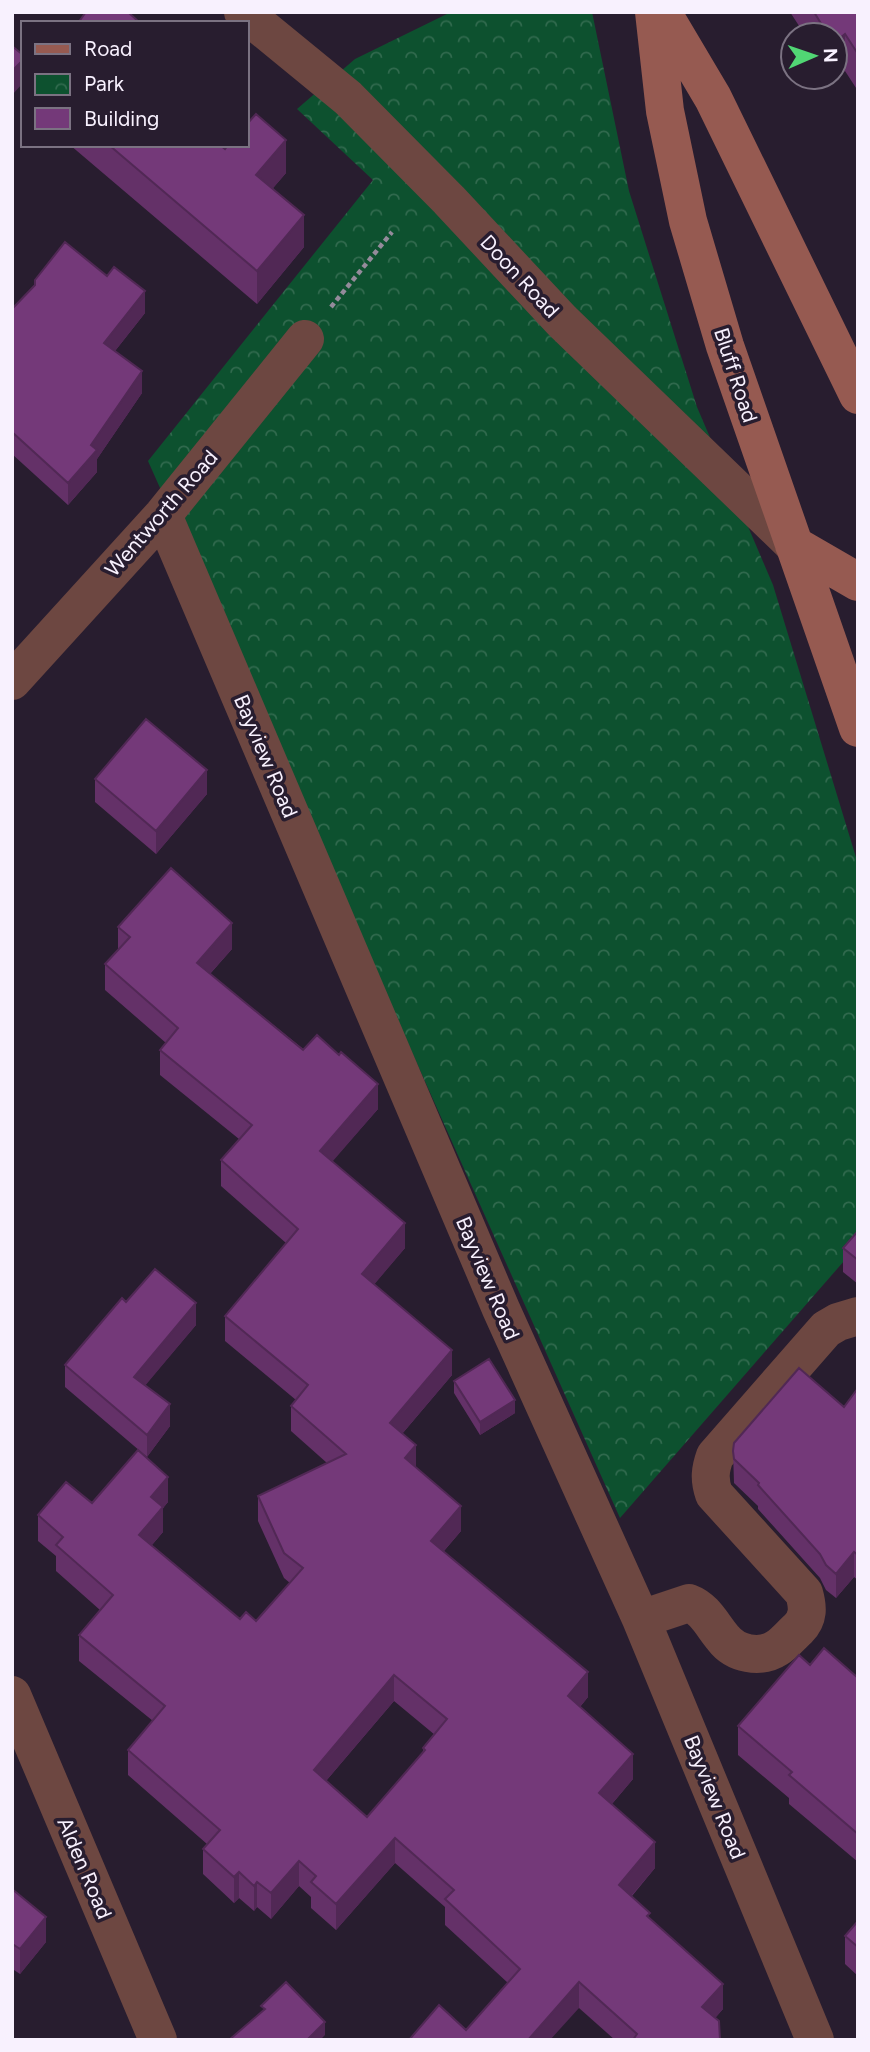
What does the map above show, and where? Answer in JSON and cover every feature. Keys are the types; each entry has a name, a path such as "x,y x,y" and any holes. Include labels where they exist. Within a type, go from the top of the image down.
{"main road":[{"name":"Bluff Road","path":"654,12 665,111 688,221 725,346 858,728"},
{"path":"662,12 713,98 858,394"},
{"path":"793,545 858,583"}],"street":[{"name":"Doon Road","path":"243,12 348,98 449,200 562,321 793,545"},
{"name":"Wentworth Road","path":"12,681 163,515 305,339"},
{"name":"Bayview Road","path":"163,515 501,1309 641,1619 815,2040"},
{"path":"641,1619 689,1603 696,1605 724,1640 734,1649 749,1654 778,1648 802,1624 807,1615 804,1593 714,1494 710,1470 715,1456 826,1329 858,1316"},
{"name":"Alden Road","path":"12,1695 158,2040"}],"path":[{"path":"305,339 392,232"}],"green space":[{"path":"451,12 592,12 629,191 697,407 773,585 858,864 858,1245 620,1518 148,461 373,180 297,109 355,59"}],"building":[{"path":"86,12 128,12 138,21 79,21"},
{"path":"814,12 858,12 858,54 849,40 849,21 819,21"},
{"path":"12,46 21,53 21,62 12,71"},
{"path":"256,114 286,140 256,175 304,215 257,271 111,147 248,147 248,123"},
{"path":"65,242 107,276 114,267 145,291 104,343 142,371 91,445 97,450 68,483 12,432 12,309 35,285 35,280"},
{"path":"146,719 207,770 156,831 95,779"},
{"path":"171,868 232,923 197,963 303,1050 317,1035 378,1084 320,1151 405,1223 362,1274 452,1350 390,1423 416,1445 405,1458 461,1506 431,1541 588,1672 568,1696 633,1754 599,1793 655,1842 619,1885 650,1913 647,1916 723,1984 702,2007 719,2021 720,2040 633,2040 637,2034 579,1982 528,2040 409,2040 439,2005 466,2030 520,1969 445,1899 454,1890 395,1838 336,1904 311,1882 316,1876 299,1861 271,1893 257,1882 254,1886 239,1872 234,1877 203,1849 220,1830 128,1750 165,1706 79,1635 113,1595 56,1545 63,1537 38,1515 66,1482 92,1503 138,1450 168,1477 151,1497 163,1507 139,1535 240,1619 246,1612 256,1621 303,1568 284,1553 258,1496 346,1454 291,1406 308,1385 225,1316 298,1229 221,1160 252,1125 160,1050 178,1028 105,964 130,937 118,927","holes":["394,1675 447,1719 423,1748 425,1750 367,1817 314,1770"]},
{"path":"858,1231 858,1260 843,1248"},
{"path":"155,1269 196,1303 134,1377 170,1404 147,1435 65,1365 122,1298 126,1302"},
{"path":"489,1359 515,1400 480,1422 454,1381"},
{"path":"799,1368 844,1407 858,1388 858,1555 854,1552 836,1574 759,1483 734,1459 734,1443"},
{"path":"824,1648 858,1678 858,1834 789,1775 792,1772 738,1726 799,1655 810,1665"},
{"path":"12,1889 46,1917 20,1949 14,1945 12,1947"},
{"path":"858,1921 858,1947 845,1936"},
{"path":"286,1982 325,2022 307,2040 229,2040 265,2009 261,2006"}]}
